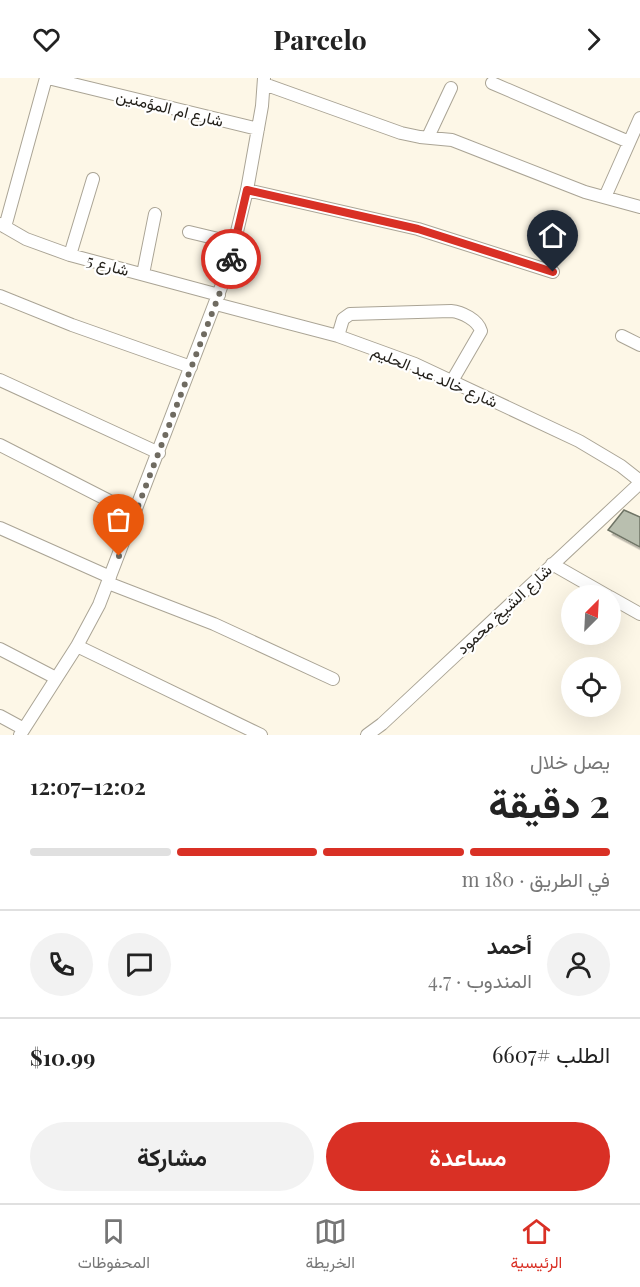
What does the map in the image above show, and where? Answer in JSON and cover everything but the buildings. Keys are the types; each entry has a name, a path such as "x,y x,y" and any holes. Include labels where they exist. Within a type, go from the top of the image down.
{"street":[{"name":"شارع ام المؤمنين","path":"47,78 258,129"},
{"path":"3,226 47,78"},
{"path":"0,716 22,732 77,646 99,605 218,300 235,243 247,190 264,81 401,133 452,140 576,188 640,207"},
{"path":"492,83 629,142"},
{"path":"428,137 451,88"},
{"path":"605,197 640,118"},
{"path":"70,255 93,180"},
{"path":"247,190 418,229 553,272"},
{"path":"143,274 155,214"},
{"name":"شارع 5","path":"3,226 26,239 70,255 143,274 218,300"},
{"path":"189,232 235,243"},
{"path":"0,296 72,325 191,367"},
{"name":"شارع خالد عبد الحليم","path":"218,300 338,336 452,381 579,441 614,462 640,482"},
{"path":"338,336 343,319 354,313 451,311 461,313 476,322 481,331 452,381"},
{"path":"622,336 640,345"},
{"path":"0,380 159,453"},
{"path":"0,445 135,514"},
{"name":"شارع الشيخ محمود","path":"367,735 382,724 640,482"},
{"path":"0,528 109,580 214,624 333,679"},
{"path":"552,564 589,585"},
{"path":"621,603 640,614"},
{"path":"77,646 261,735"},
{"path":"0,649 56,678"}],"way so far":[{"path":"119,556 231,259"}],"route":[{"path":"231,259 247,190 418,229 553,272"}]}
